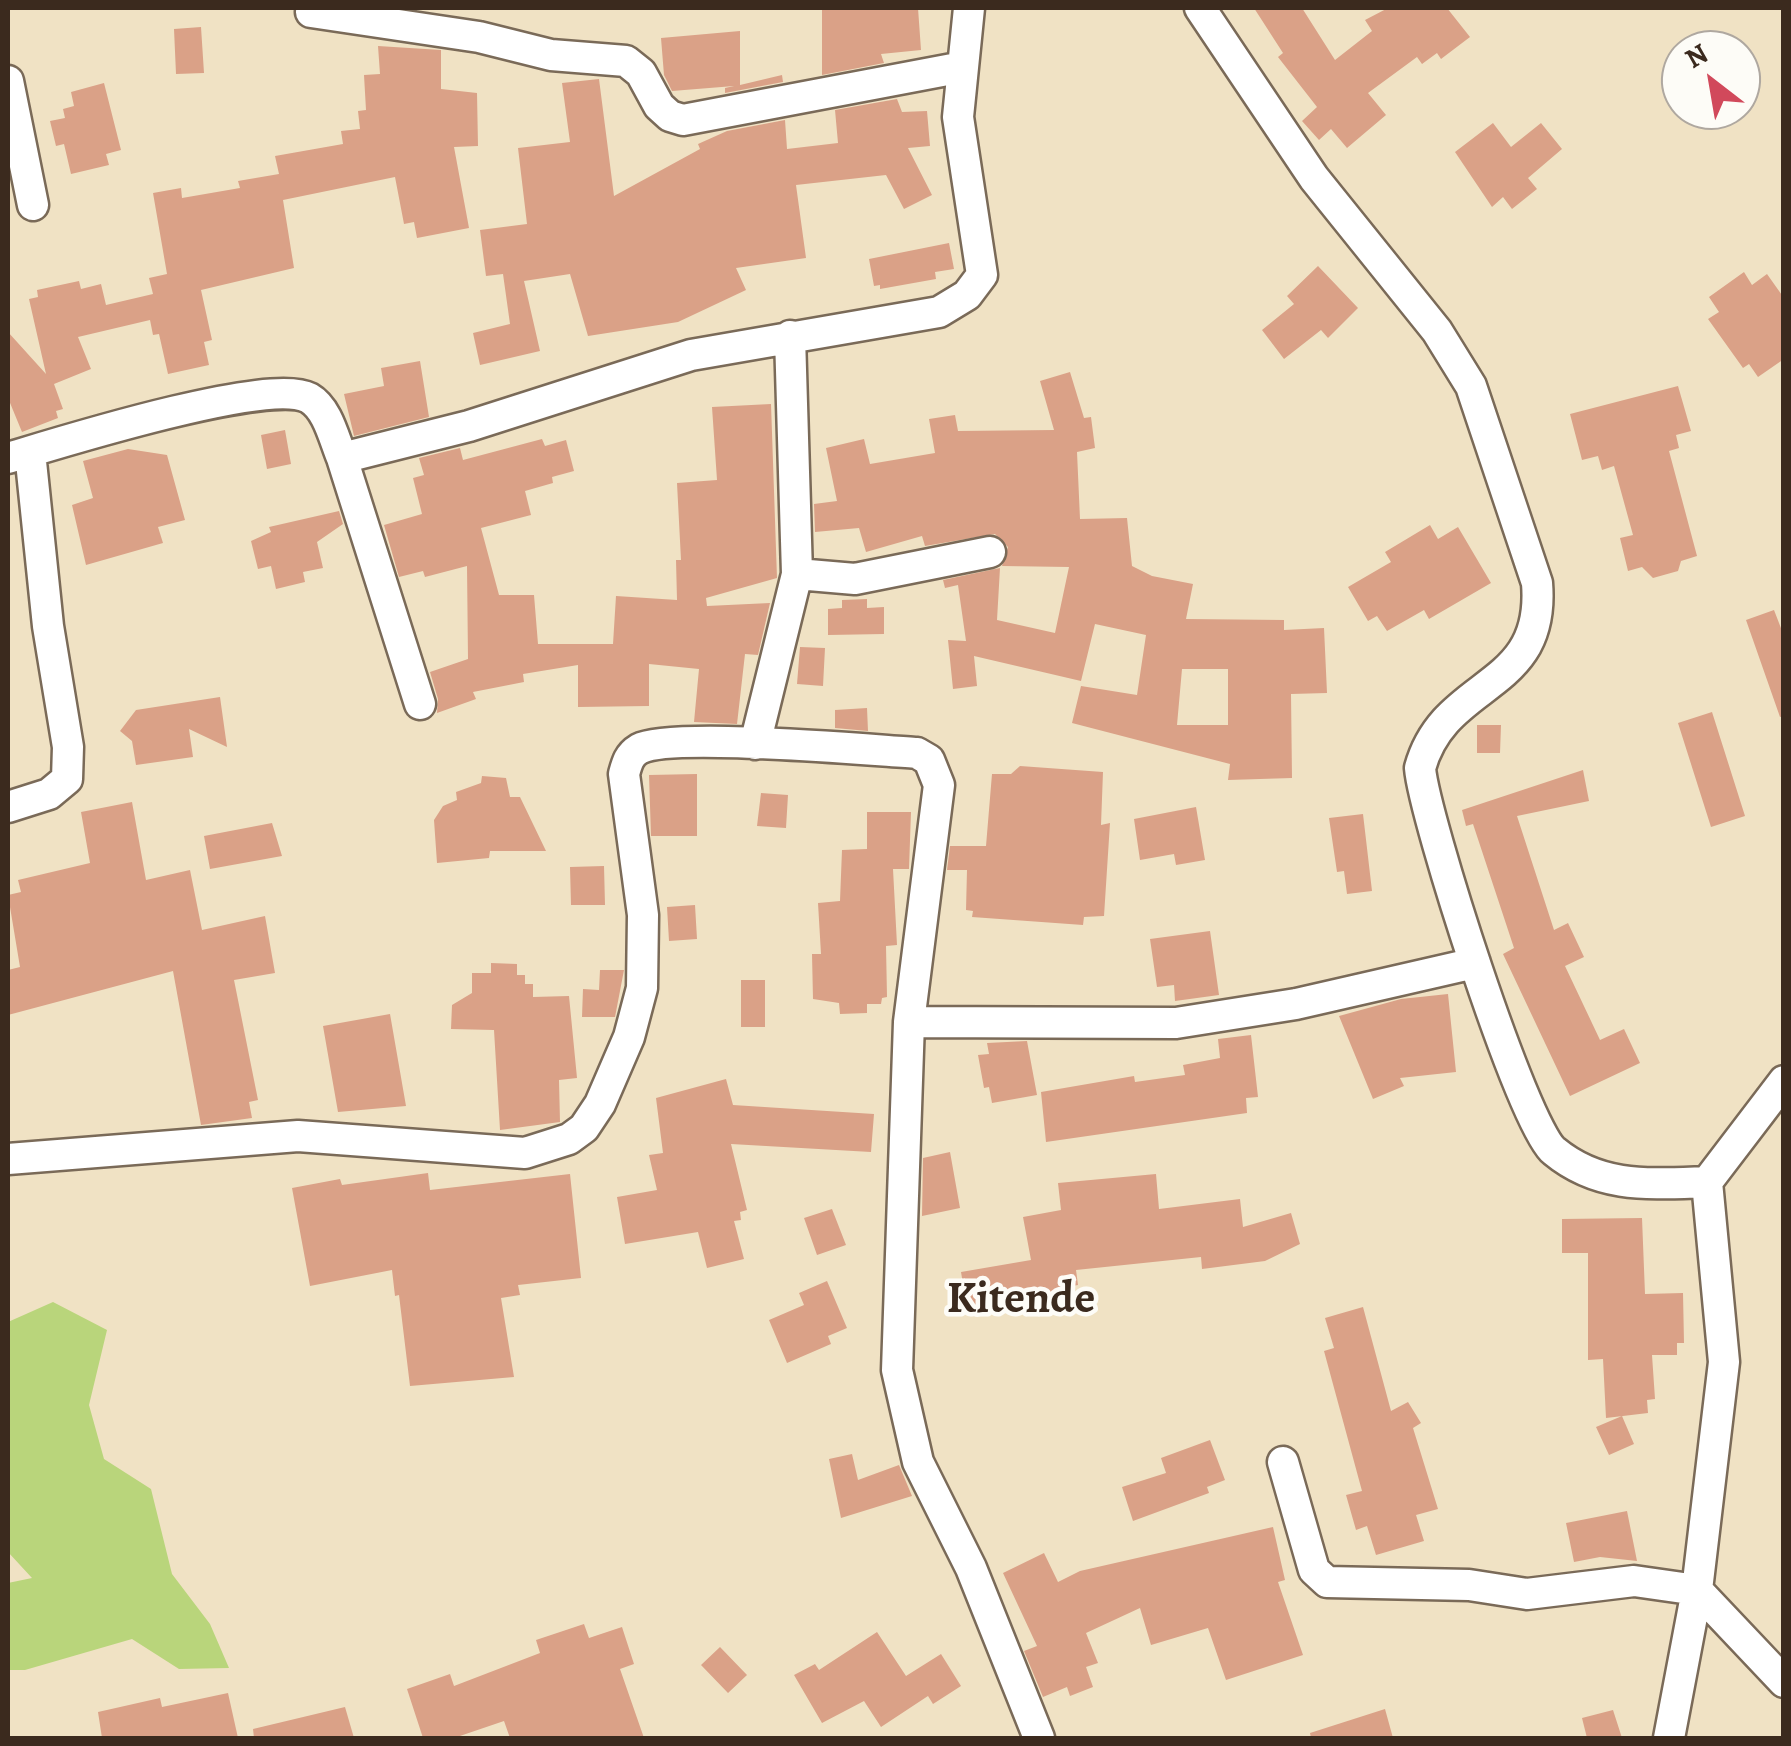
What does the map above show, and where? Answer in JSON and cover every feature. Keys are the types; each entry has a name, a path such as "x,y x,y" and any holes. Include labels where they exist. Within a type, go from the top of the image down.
{"street":[{"path":"342,458 469,426 691,355 939,312 979,285 980,251 958,117 969,8"},
{"path":"1200,8 1314,178 1437,331 1472,386 1537,583 1539,611 1528,649 1449,718 1420,768 1475,963 1550,1148 1616,1184 1707,1182"},
{"path":"311,12 479,37 551,56 626,61 641,73 659,106 684,120 963,67"},
{"path":"8,81 33,205"},
{"path":"755,744 797,574 790,336"},
{"path":"8,807 49,794 66,779 68,746 18,455 191,406 294,394 310,399 322,410 342,458 420,704"},
{"path":"797,574 855,579 990,552"},
{"path":"8,1159 298,1136 524,1152 569,1139 584,1128 600,1104 629,1037 642,988 643,915 624,774 628,760 637,750 654,744 755,744 916,753 929,760 939,786 908,1022 896,1297 897,1370 918,1462 970,1568 1039,1738"},
{"path":"908,1022 1176,1023 1296,1004 1475,963"},
{"path":"1670,1738 1697,1590 1724,1362 1707,1182 1784,1081"},
{"path":"1282,1462 1314,1570 1327,1582 1469,1585 1527,1594 1634,1581 1697,1590 1784,1682"}],"green space":[{"path":"53,1302 107,1330 89,1405 104,1459 151,1489 172,1574 210,1624 229,1668 179,1669 132,1639 25,1670 8,1670 8,1583 32,1578 8,1552 8,1322"}],"building":[{"path":"822,8 918,8 921,50 881,54 884,63 822,75"},
{"path":"1254,8 1302,8 1335,60 1372,31 1365,20 1388,8 1447,8 1470,37 1441,59 1437,53 1422,64 1417,57 1368,93 1386,115 1347,148 1331,129 1319,140 1302,121 1317,107 1278,57 1283,53"},
{"path":"201,27 204,73 176,74 174,29"},
{"path":"740,31 740,85 782,75 783,82 725,93 725,88 734,86 672,91 664,75 661,38"},
{"path":"378,46 441,50 441,89 477,93 478,146 454,147 469,228 417,238 414,222 404,224 395,177 283,200 294,268 201,290 212,340 204,342 209,365 168,374 159,334 153,335 150,320 78,337 91,369 54,384 63,409 56,411 58,418 22,432 8,398 8,332 46,374 29,299 38,297 37,290 79,281 81,289 101,284 106,305 153,294 149,278 167,274 153,193 181,188 182,198 240,188 238,181 279,174 275,156 343,144 341,131 360,129 358,111 366,110 364,75 380,74"},
{"path":"599,79 614,196 700,149 698,144 727,131 785,120 787,149 838,143 835,110 897,99 902,112 927,111 930,146 908,148 932,195 904,209 886,175 796,185 806,258 736,268 746,290 678,322 588,336 570,274 524,281 540,351 480,365 473,333 510,324 503,274 486,276 480,230 527,224 518,148 570,142 562,83"},
{"path":"104,83 121,150 106,154 109,165 71,174 64,144 56,146 50,121 65,118 63,109 74,106 71,92"},
{"path":"1493,123 1511,147 1541,123 1562,149 1528,178 1537,189 1512,209 1503,197 1492,207 1455,152"},
{"path":"949,243 954,269 935,272 936,279 880,289 880,285 874,286 869,259"},
{"path":"1318,266 1358,308 1328,338 1321,330 1284,359 1262,330 1294,304 1287,296"},
{"path":"1744,272 1752,285 1767,274 1784,298 1784,359 1758,377 1749,364 1743,368 1708,319 1719,312 1709,297"},
{"path":"420,361 429,417 354,436 344,394 384,386 381,368"},
{"path":"1070,372 1084,418 1091,417 1095,448 1077,452 1080,519 1127,518 1132,566 1152,576 1193,584 1186,619 1284,620 1284,630 1324,628 1327,693 1291,694 1292,778 1228,780 1230,764 1072,723 1081,686 1137,695 1146,635 1095,624 1081,681 974,656 977,686 953,689 948,640 966,641 958,585 945,588 943,580 1000,568 997,620 1055,633 1069,567 1002,566 1008,547 995,534 925,546 922,536 866,552 859,528 815,532 814,504 837,501 826,448 864,439 870,464 935,453 929,419 955,415 958,431 1054,430 1040,381","holes":["1182,669 1228,669 1228,725 1177,725"]},
{"path":"1678,386 1691,431 1676,435 1679,448 1669,451 1697,556 1681,561 1678,571 1653,578 1642,567 1628,571 1620,538 1633,535 1614,466 1602,470 1598,456 1582,460 1570,414"},
{"path":"771,404 777,578 706,598 707,606 770,603 758,655 745,654 737,724 694,722 699,669 649,664 649,706 578,707 578,665 523,674 524,682 473,692 476,699 437,713 438,699 430,672 468,659 467,566 425,577 423,571 399,577 384,525 422,514 413,478 424,475 419,458 460,448 463,460 542,439 545,446 566,440 574,471 552,477 553,483 525,491 531,515 481,528 499,595 534,595 538,644 613,644 616,596 677,600 676,560 681,560 677,483 717,480 712,407"},
{"path":"285,430 291,464 267,469 261,435"},
{"path":"128,449 167,455 185,520 158,527 163,543 86,565 72,505 93,498 83,461"},
{"path":"339,511 343,524 317,542 323,568 303,572 305,582 276,589 271,566 258,569 251,541 271,532 269,527"},
{"path":"1430,525 1438,539 1458,527 1491,583 1429,619 1424,610 1387,631 1377,616 1368,621 1348,587 1391,562 1385,552"},
{"path":"867,599 867,608 884,607 884,634 828,635 828,609 842,608 842,600"},
{"path":"1774,610 1784,636 1784,716 1780,717 1746,620"},
{"path":"800,647 825,648 823,686 797,684"},
{"path":"220,697 227,747 189,729 193,757 136,765 132,741 120,731 136,710"},
{"path":"867,708 868,731 835,728 835,710"},
{"path":"1712,712 1745,816 1711,827 1678,723"},
{"path":"1477,725 1501,725 1500,753 1477,753"},
{"path":"1020,766 1103,772 1101,825 1110,823 1104,916 1084,917 1083,925 972,917 973,911 966,910 967,870 947,870 950,846 986,846 992,774 1011,774"},
{"path":"1583,770 1589,801 1517,816 1554,930 1568,923 1584,957 1565,966 1600,1040 1624,1029 1640,1063 1570,1096 1503,954 1514,948 1473,824 1466,826 1462,810"},
{"path":"697,774 697,836 651,836 649,775"},
{"path":"482,776 506,778 510,797 520,797 546,851 490,851 489,858 437,863 434,820 443,806 457,800 456,792 481,783"},
{"path":"761,793 788,795 786,828 757,826"},
{"path":"132,802 146,880 190,870 202,930 265,916 275,973 234,980 258,1100 249,1102 252,1118 201,1125 173,971 8,1015 8,970 20,967 8,895 21,892 18,880 90,863 81,812"},
{"path":"1196,807 1205,860 1176,865 1174,854 1140,860 1134,819"},
{"path":"867,812 911,812 909,869 893,869 897,945 886,946 887,997 882,998 881,1004 867,1004 867,1013 840,1014 839,1003 813,999 812,954 821,954 818,903 840,901 842,850 867,849"},
{"path":"1363,814 1372,891 1347,894 1344,871 1337,872 1329,818"},
{"path":"272,823 282,856 210,869 204,836"},
{"path":"604,866 605,905 571,905 570,867"},
{"path":"695,905 697,939 669,941 667,907"},
{"path":"1210,931 1219,995 1175,1001 1174,985 1157,987 1150,939"},
{"path":"491,963 517,964 517,975 525,975 525,984 533,984 533,997 569,996 577,1078 559,1080 560,1122 500,1130 494,1030 451,1029 452,1005 472,993 472,973 491,973"},
{"path":"600,970 624,970 615,1017 582,1017 583,989 599,990"},
{"path":"741,980 765,980 765,1027 741,1027"},
{"path":"1448,994 1456,1072 1400,1078 1404,1086 1373,1099 1339,1016 1401,999"},
{"path":"390,1014 406,1106 338,1112 323,1026"},
{"path":"1251,1035 1258,1097 1246,1098 1247,1113 1046,1142 1041,1092 1134,1076 1135,1082 1185,1075 1183,1065 1220,1058 1218,1039"},
{"path":"1027,1041 1037,1095 992,1103 989,1087 984,1088 978,1055 989,1054 987,1043"},
{"path":"726,1079 733,1105 874,1114 871,1152 731,1144 747,1210 740,1212 741,1220 734,1221 744,1259 707,1268 698,1232 625,1244 617,1197 657,1190 649,1155 663,1153 656,1098"},
{"path":"950,1152 960,1208 922,1216 923,1158"},
{"path":"428,1173 430,1190 570,1174 581,1278 518,1285 520,1295 501,1298 514,1377 410,1386 399,1295 395,1296 392,1270 310,1286 292,1188 340,1179 342,1185"},
{"path":"1156,1174 1159,1209 1240,1199 1243,1227 1291,1213 1300,1244 1265,1261 1202,1269 1201,1257 1076,1270 1078,1285 1057,1289 1058,1297 968,1314 961,1272 1031,1260 1023,1217 1061,1210 1058,1183"},
{"path":"832,1209 846,1245 817,1255 804,1218"},
{"path":"1642,1218 1645,1294 1683,1293 1684,1343 1677,1343 1677,1355 1652,1355 1655,1399 1647,1400 1648,1413 1606,1418 1603,1359 1588,1360 1588,1253 1562,1253 1562,1219"},
{"path":"827,1281 847,1328 828,1336 831,1344 787,1363 769,1320 804,1305 799,1293"},
{"path":"1363,1307 1391,1411 1408,1402 1421,1423 1413,1428 1438,1509 1416,1515 1424,1541 1376,1555 1367,1526 1356,1530 1346,1495 1362,1491 1324,1351 1334,1348 1325,1318"},
{"path":"1622,1416 1634,1444 1609,1455 1596,1427"},
{"path":"1210,1440 1225,1480 1207,1487 1209,1493 1133,1521 1122,1487 1166,1473 1161,1458"},
{"path":"852,1454 858,1480 899,1465 912,1496 841,1518 829,1459"},
{"path":"1627,1511 1637,1561 1600,1557 1574,1562 1566,1523"},
{"path":"1273,1527 1285,1580 1278,1582 1303,1655 1226,1680 1208,1628 1151,1645 1140,1608 1086,1633 1098,1663 1086,1667 1093,1687 1070,1696 1067,1687 1043,1697 1024,1651 1037,1646 1003,1573 1044,1553 1058,1582 1080,1571"},
{"path":"584,1624 589,1638 622,1627 634,1664 620,1669 644,1738 510,1738 504,1721 454,1738 423,1738 407,1689 450,1674 454,1686 540,1653 536,1640"},
{"path":"877,1632 906,1676 941,1654 961,1686 933,1704 928,1696 881,1727 864,1701 822,1723 794,1675 815,1664 819,1670"},
{"path":"720,1647 747,1675 728,1693 701,1665"},
{"path":"228,1693 238,1738 102,1738 98,1712 160,1698 162,1707"},
{"path":"345,1707 354,1738 254,1738 253,1729"},
{"path":"1385,1709 1393,1738 1311,1738 1310,1733"},
{"path":"1613,1710 1622,1738 1587,1738 1582,1718"}],"district":[{"name":"Kitende","path":"1021,1301"}]}
